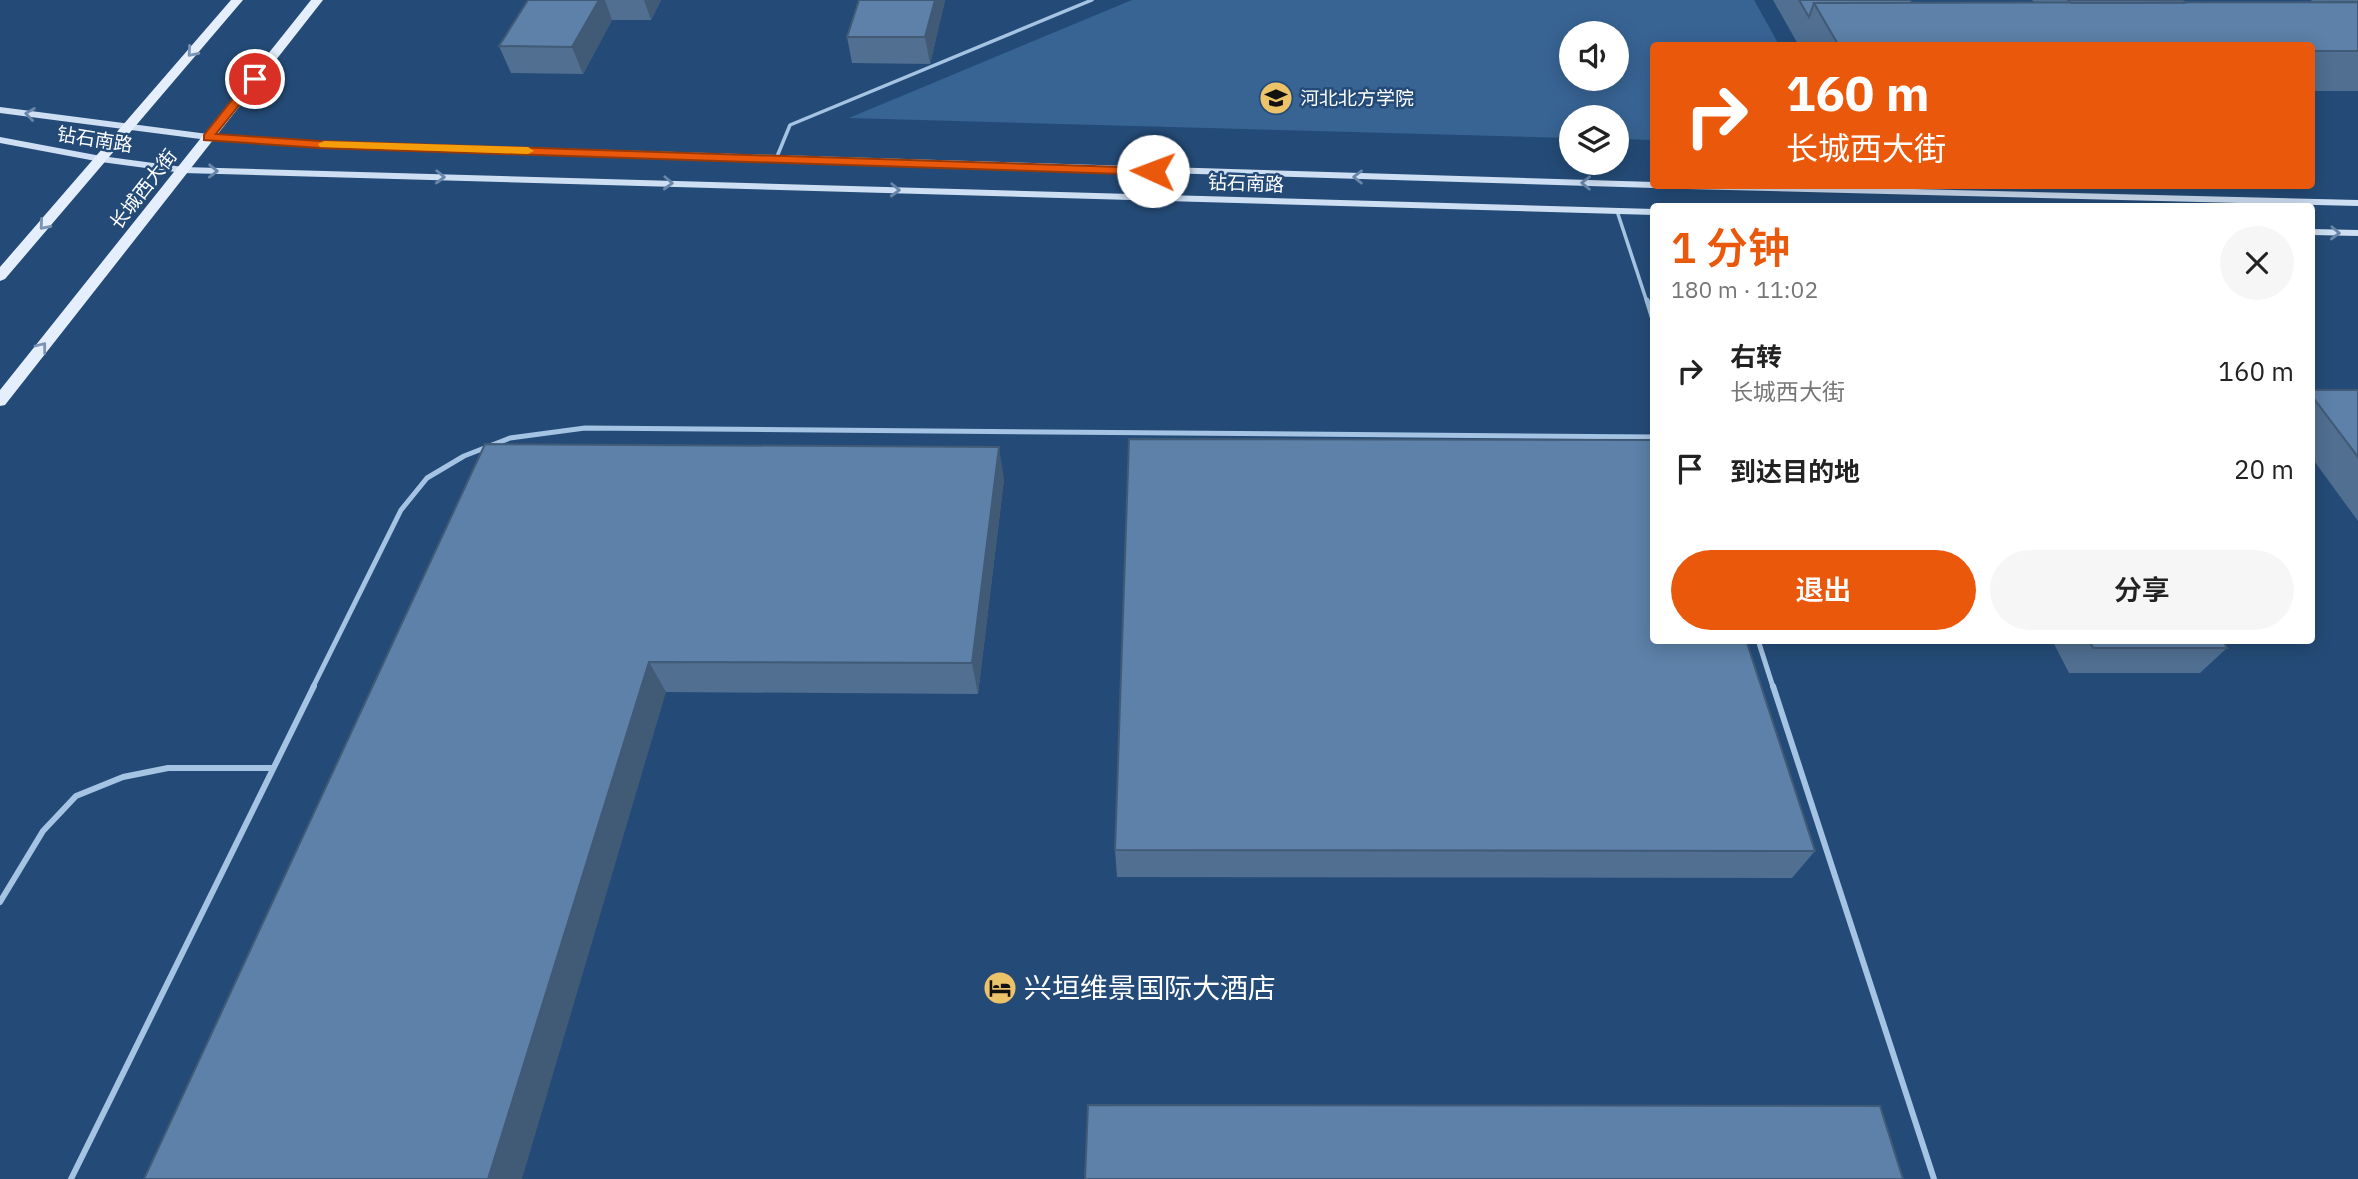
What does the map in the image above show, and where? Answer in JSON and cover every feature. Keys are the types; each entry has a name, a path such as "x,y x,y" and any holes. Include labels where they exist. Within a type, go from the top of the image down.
{"main road":[{"path":"0,276 237,0"},
{"name":"长城西大街","path":"0,401 317,0"},
{"name":"钻石南路","path":"0,110 208,137 320,144 1650,185"},
{"name":"钻石南路","path":"0,140 101,159 183,170 1650,212"},
{"path":"1805,189 2358,203"},
{"path":"2315,232 2358,233"}],"lane":[{"path":"776,159 790,125 1092,0"},
{"path":"1617,211 1650,311"},
{"path":"71,1179 401,510 427,478 464,456 510,438 585,428 1650,437"},
{"path":"1759,644 1934,1179"},
{"path":"0,902 43,831 76,796 123,777 167,768 273,768"}],"shaded area":[{"name":"河北北方学院","path":"1132,0 1754,0 1777,42 1650,42 1650,140 1629,139 1629,105 1559,105 1559,138 849,118"}],"building":[{"path":"528,0 599,0 572,47 499,46"},
{"path":"859,0 935,0 925,37 847,37"},
{"path":"1799,0 1910,0 1912,3 1814,3 1809,17"},
{"path":"2068,0 2183,0 2185,3 2071,3"},
{"path":"2358,2 2358,51 2315,51 2315,42 1837,42 1814,3"},
{"path":"2315,390 2358,390 2358,457 2315,400"},
{"path":"1129,439 1650,440 1650,644 1747,644 1815,851 1115,850"},
{"path":"485,444 999,447 972,663 649,662 488,1179 144,1179"},
{"path":"2091,644 2225,644 2227,648 2093,648"},
{"path":"1088,1105 1880,1106 1903,1179 1085,1179"}],"slow traffic":[{"path":"324,144 528,151"}],"place":[{"name":"河北北方学院","path":"1276,98"},
{"name":"兴垣维景国际大酒店","path":"1000,988"}],"route":[{"path":"255,79 208,137 320,144 1153,171"}]}
